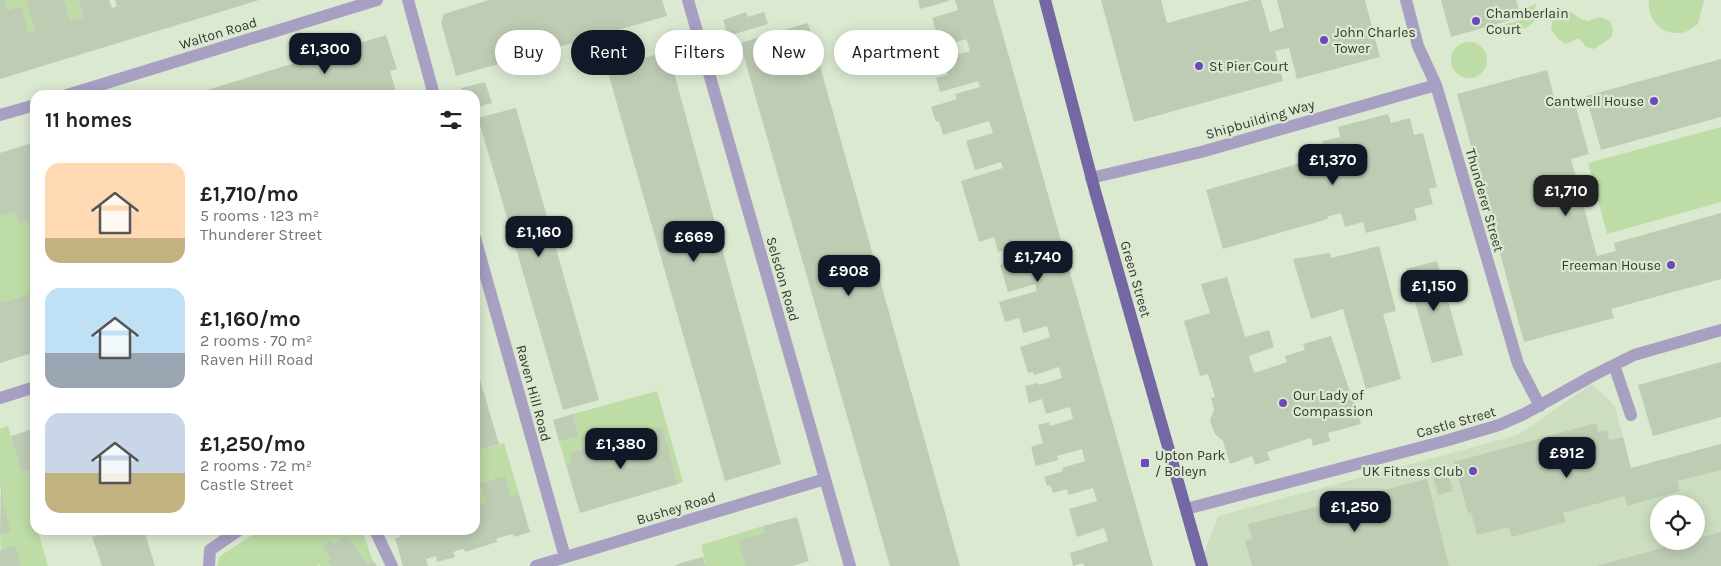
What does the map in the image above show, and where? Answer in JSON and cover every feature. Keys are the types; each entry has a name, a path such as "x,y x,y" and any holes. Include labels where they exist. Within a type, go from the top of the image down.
{"main road":[{"name":"Green Street","path":"1044,0 1092,178 1202,566"}],"street":[{"name":"Walton Road","path":"83,90 377,0"},
{"path":"408,0 433,90"},
{"name":"Selsdon Road","path":"688,0 850,566"},
{"name":"Thunderer Street","path":"1406,0 1418,46 1436,85 1518,364 1540,406"},
{"name":"Shipbuilding Way","path":"1092,178 1201,152 1436,85"},
{"path":"0,116 30,107"},
{"name":"Raven Hill Road","path":"480,262 564,557"},
{"name":"Castle Street","path":"1186,509 1499,426 1540,406 1614,365 1644,352 1721,330"},
{"path":"1614,365 1631,415"},
{"path":"0,398 30,389"},
{"name":"Bushey Road","path":"536,566 825,479"},
{"path":"208,566 210,550 232,535"},
{"path":"377,535 392,566"}],"shaded area":[{"path":"1592,384 1615,406 1631,468 1721,444 1721,566 1199,566 1218,516 1518,435"}],"green space":[{"path":"4,0 26,0 35,31 29,33 21,6 7,10"},
{"path":"64,0 78,0 83,17 70,21"},
{"path":"1649,0 1704,0 1698,24 1688,31 1679,33 1670,32 1659,27 1650,12"},
{"path":"1536,4 1534,22 1526,28 1515,32 1499,26 1525,19 1525,8"},
{"path":"1571,12 1581,19 1588,21 1600,17 1610,21 1613,29 1611,38 1594,49 1586,47 1579,38 1566,44 1558,39 1551,29 1553,16"},
{"path":"1469,42 1476,43 1482,47 1486,53 1486,67 1482,73 1476,77 1469,78 1462,77 1456,73 1452,67 1451,60 1452,53 1456,47 1462,43"},
{"path":"1721,127 1721,202 1607,234 1588,163"},
{"path":"15,212 19,224 30,221 30,294 0,303 0,216"},
{"path":"657,391 683,482 678,484 662,428 642,434 634,431 626,433 626,447 611,451 613,457 607,459 606,453 602,454 598,440 583,445 583,449 569,453 572,463 566,465 559,441 579,435 573,414"},
{"path":"8,426 21,472 30,469 30,535 39,535 48,566 21,566 15,546 1,550 0,535 10,532 0,485 0,429"},
{"path":"504,443 519,494 510,496 505,477 481,484 486,503 480,505 480,450"},
{"path":"763,526 765,533 739,540 746,566 706,566 701,545"},
{"path":"252,535 346,535 333,544 330,540 322,546 331,558 327,561 331,566 320,566 319,564 317,566 217,566 219,558"},
{"path":"346,535 364,535 373,561 368,565"}],"building":[{"path":"0,0 4,0 7,10 21,6 29,33 35,31 26,0 64,0 70,21 83,17 78,0 109,0 112,8 117,6 115,0 259,0 0,79"},
{"path":"489,0 662,0 667,16 618,30 571,30 571,43 561,46 561,30 495,30 495,65 456,76 441,22 444,14"},
{"path":"918,0 949,0 949,1 920,9"},
{"path":"955,0 993,0 1153,566 1084,566 1083,563 1073,566 1070,553 1108,541 1104,528 1077,537 1069,509 1097,501 1093,488 1068,495 1067,489 1053,493 1050,485 1047,486 1044,477 1063,471 1062,468 1085,461 1082,449 1057,456 1058,460 1036,466 1031,447 1043,443 1038,425 1049,422 1050,426 1073,419 1070,407 1046,414 1042,399 1029,403 1025,386 1038,383 1039,385 1062,378 1059,367 1034,375 1033,372 1028,373 1020,347 1050,337 1047,326 1023,333 1019,318 1005,322 999,302 1037,291 1035,284 1008,292 1000,265 1028,256 1024,244 998,252 994,237 979,242 961,181 1003,168 1001,162 975,170 966,141 993,133 989,121 943,135 939,121 936,122 931,107 957,99 955,94 980,87 978,81 940,92 936,78 958,75 958,55 970,51 966,39 958,42 958,30 936,30 932,18 958,10"},
{"name":"St Pier Court","path":"1101,0 1161,0 1167,23 1251,0 1261,0 1270,32 1284,27 1277,0 1365,0 1380,57 1297,79 1289,48 1275,51 1283,81 1134,122"},
{"name":"Chamberlain Court","path":"1441,0 1516,0 1521,17 1451,37"},
{"path":"746,12 748,17 764,12 768,24 743,32 726,30 723,20"},
{"path":"808,23 810,30 784,30"},
{"path":"386,35 397,69 390,71 396,90 207,90"},
{"path":"753,39 753,75 823,75 960,566 890,566 743,53 743,42"},
{"path":"655,55 655,75 675,75 781,464 725,481 609,75 645,75 645,58"},
{"name":"Cantwell House","path":"1721,59 1721,117 1601,150 1586,96"},
{"path":"1547,70 1556,105 1574,100 1589,154 1571,159 1597,256 1616,251 1614,243 1721,213 1721,279 1611,309 1614,318 1524,342 1457,94"},
{"path":"485,82 492,103 480,107 480,90 462,90 461,88"},
{"path":"516,108 599,400 563,410 480,125 480,117"},
{"path":"1388,114 1391,123 1410,118 1414,135 1423,133 1437,187 1429,189 1433,204 1414,209 1417,220 1366,233 1363,222 1345,227 1341,213 1327,217 1328,219 1223,249 1206,190 1311,160 1312,163 1327,158 1322,141 1340,137 1338,127"},
{"path":"30,144 30,221 19,224 15,212 0,216 0,153"},
{"path":"1379,246 1396,311 1383,314 1401,379 1366,389 1343,309 1311,319 1293,259 1330,253 1331,258"},
{"path":"1437,261 1463,355 1432,363 1406,269"},
{"name":"Our Lady of Compassion","path":"1227,277 1245,337 1269,330 1274,347 1249,356 1254,373 1287,362 1285,356 1305,350 1303,344 1331,336 1361,424 1328,433 1330,441 1313,446 1311,438 1267,452 1270,460 1255,465 1252,456 1230,464 1223,441 1215,434 1210,421 1214,409 1211,398 1215,397 1208,374 1200,376 1184,321 1210,313 1201,284"},
{"path":"30,294 30,354 0,363 0,303"},
{"path":"1721,362 1721,417 1653,436 1638,385"},
{"path":"480,380 499,444 480,450"},
{"path":"573,414 579,436 559,441 553,420"},
{"path":"1596,423 1598,432 1607,430 1609,440 1623,437 1631,468 1721,444 1721,470 1677,481 1680,491 1666,495 1650,495 1650,499 1627,506 1625,496 1563,513 1566,522 1512,537 1509,527 1477,535 1471,512 1468,513 1454,462"},
{"path":"662,427 678,484 580,513 566,465 572,463 569,453 583,449 583,445 598,440 602,454 606,453 607,459 613,457 611,451 626,447 624,439 626,433 634,431 642,434"},
{"path":"30,430 30,469 21,472 11,436"},
{"path":"1448,472 1453,491 1438,495 1433,476"},
{"path":"505,476 510,496 519,494 530,532 514,537 513,534 505,536 496,539 497,542 465,552 464,549 459,550 453,552 455,557 437,562 436,556 426,559 428,566 403,566 395,538 400,537 399,535 480,535 480,505 486,503 480,484"},
{"path":"1427,479 1449,566 1252,566 1245,540 1252,539 1248,524"},
{"path":"1,487 4,499 2,500 11,532 0,535"},
{"path":"797,517 809,561 792,566 746,566 738,540 765,533 763,526"},
{"path":"1721,532 1721,566 1597,566 1655,550 1705,550 1705,536"},
{"path":"98,535 146,535 155,566 102,566 92,537"},
{"path":"346,535 368,565 373,561 377,566 331,566 327,561 331,558 322,546 330,540 333,544"},
{"path":"15,545 21,566 0,566 0,550"},
{"path":"703,557 706,566 674,566 684,562"}],"place":[{"name":"Chamberlain Court","path":"1476,21"},
{"name":"John Charles Tower","path":"1324,40"},
{"name":"St Pier Court","path":"1199,66"},
{"name":"Cantwell House","path":"1654,101"},
{"name":"Freeman House","path":"1671,265"},
{"name":"Our Lady of Compassion","path":"1283,403"},
{"name":"Upton Park / Boleyn","path":"1145,463"},
{"name":"UK Fitness Club","path":"1473,471"}]}
